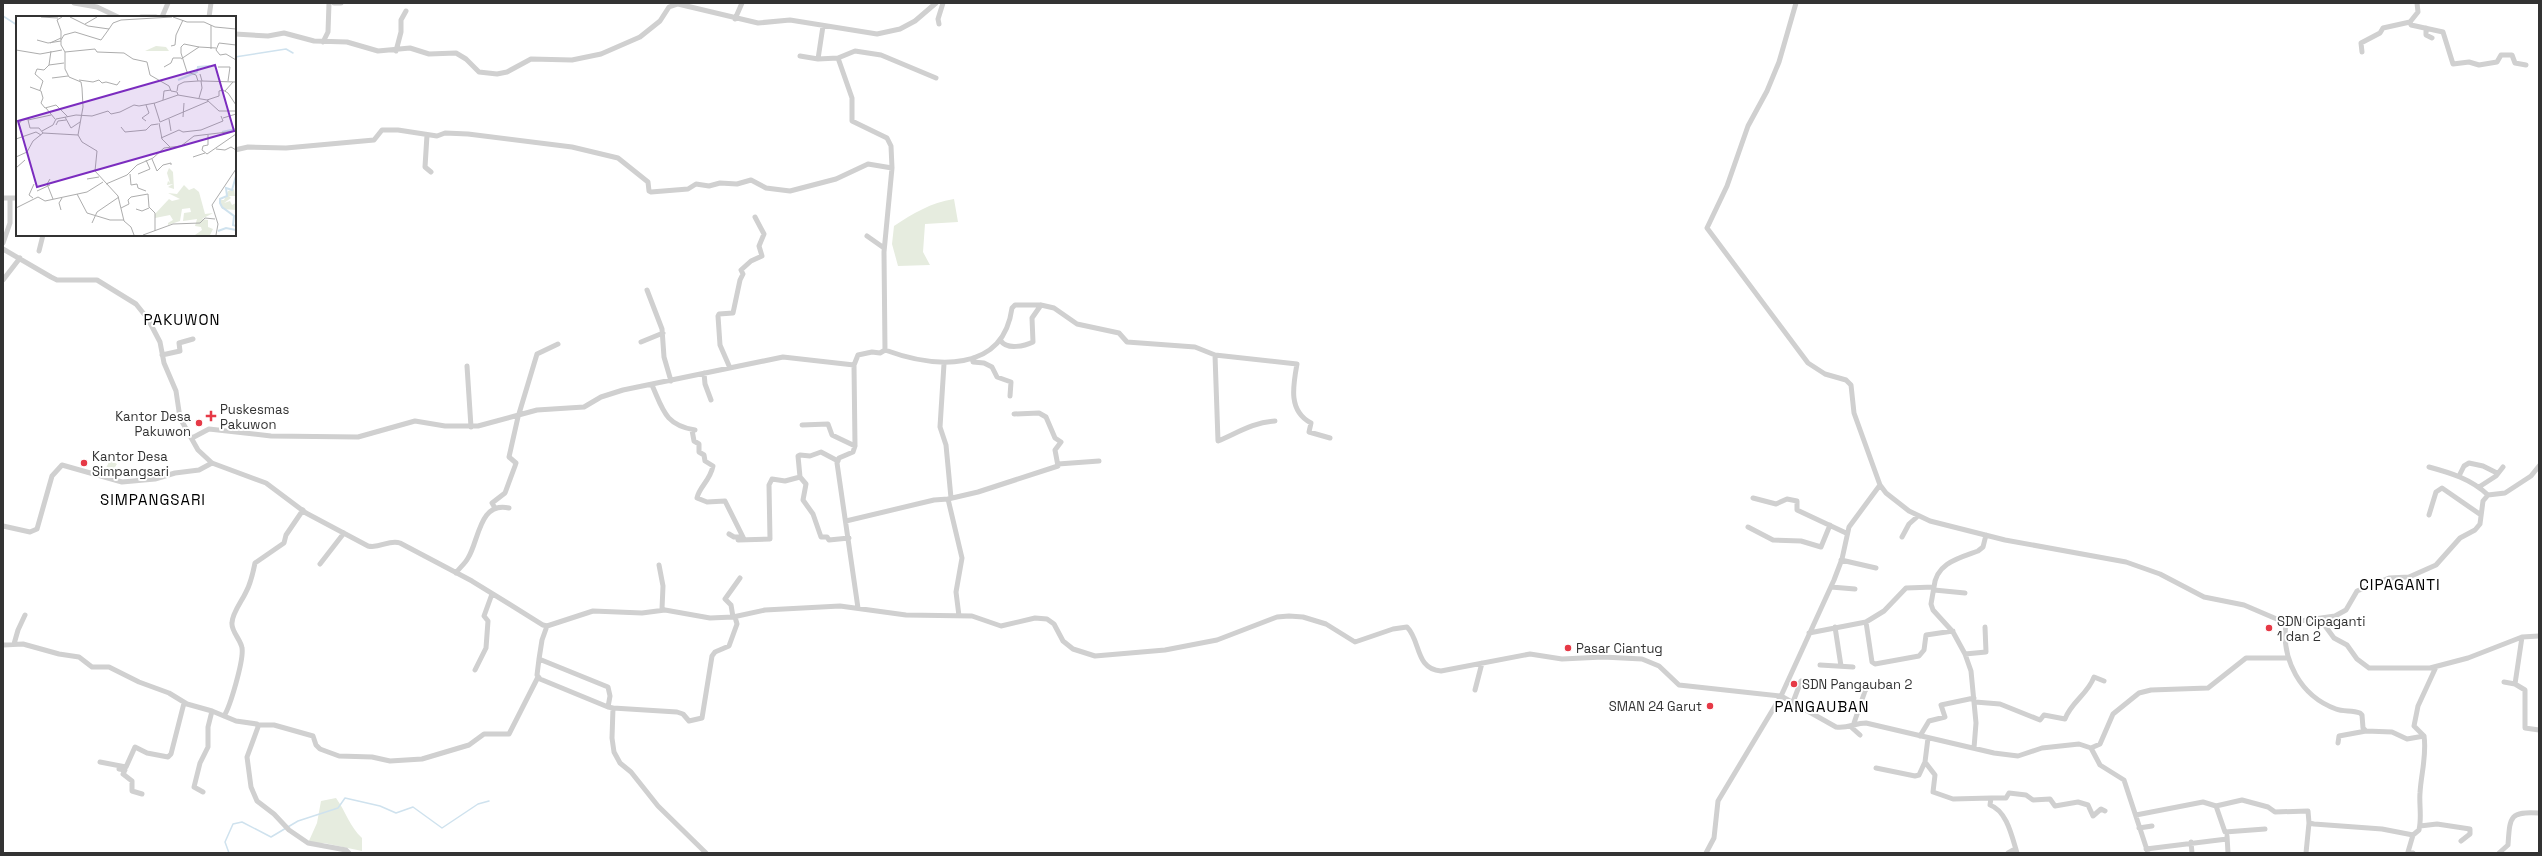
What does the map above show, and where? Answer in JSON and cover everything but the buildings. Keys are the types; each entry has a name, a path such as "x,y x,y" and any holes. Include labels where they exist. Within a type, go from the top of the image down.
{"street":[{"path":"74,3 97,7 116,16"},
{"path":"162,16 168,3"},
{"path":"209,16 211,3"},
{"path":"323,42 328,32 329,3"},
{"path":"334,3 341,3"},
{"path":"735,19 742,3"},
{"path":"236,34 268,36 284,33 323,42 348,42 378,51 396,51 410,48 429,54 456,53 466,58 479,72 497,74 507,72 531,60 572,60 601,54 640,37 660,21 670,7 678,4 735,19 764,24 790,20 877,34 888,32 915,21 936,3"},
{"path":"939,24 938,19 943,3"},
{"path":"1796,3 1779,62 1767,91 1748,126 1719,204 1707,224 1708,231 1808,364 1821,372 1846,380 1852,385 1854,413 1880,485 1886,493 1918,516 1986,535 2064,552 2126,562 2160,574 2204,597 2244,605 2286,623 2343,613 2357,591 2389,578 2409,577 2436,565 2460,538 2475,530 2480,524 2483,501 2488,495 2505,493 2538,470"},
{"path":"2362,52 2361,43 2380,33 2383,28 2410,22 2418,12 2417,3"},
{"path":"396,51 402,32 401,20 406,11"},
{"path":"2410,22 2411,25 2443,32 2453,64 2467,62 2476,64 2490,64 2497,62 2501,55 2512,55 2515,63 2526,66"},
{"path":"818,59 823,26"},
{"path":"2426,28 2426,35 2432,38"},
{"path":"800,56 818,59 838,58 855,51 881,55 936,78"},
{"path":"838,58 852,98 852,121 890,142 892,168 884,248 885,350"},
{"path":"236,150 248,147 286,148 374,140 382,130 390,129 427,135 468,134 495,139 548,143 607,154 618,158 631,170 641,174 648,182 648,191 651,192 688,189 696,184 709,186 720,183 737,184 751,180 766,188 790,191 836,179 868,164 892,168"},
{"path":"427,135 426,167 431,172"},
{"path":"3,198 16,198"},
{"path":"3,243 10,223 10,198"},
{"path":"730,368 720,345 718,316 719,314 733,313 740,280 743,274 741,270 751,261 762,256 759,246 764,234 755,217"},
{"path":"39,251 43,236"},
{"path":"867,236 884,248"},
{"path":"3,250 58,280 97,280 136,304 152,325 160,342 162,355 176,391 180,418 198,450 212,463 266,483 303,510 373,547 392,542 400,543 456,573 538,623 547,626 593,611 642,613 662,609 710,618 734,617 765,610 840,606 906,615 972,616 1001,626 1035,618 1047,620 1054,624 1063,641 1073,650 1103,656 1124,652 1165,650 1217,640 1278,617 1315,620 1341,632 1355,642 1401,626 1406,627 1425,665 1433,671 1441,671 1530,654 1562,659 1603,657 1642,660 1659,666 1679,685 1781,696 1836,727 1843,728 1866,723 1974,748 2018,756 2042,748 2079,744 2091,748 2100,744 2115,712 2139,693 2151,690 2208,688 2246,658 2287,658"},
{"path":"3,280 20,258"},
{"path":"647,290 663,333 663,353 671,381"},
{"path":"885,350 919,360 944,364 972,358 1001,341 1010,323 1012,308 1020,304 1041,305 1054,308 1077,324 1119,333 1127,342 1195,347 1215,355 1297,364 1293,387 1295,408 1302,418 1311,423 1310,432 1330,438"},
{"path":"1001,341 1007,346 1028,345 1033,342 1032,318 1041,305"},
{"path":"641,342 663,333"},
{"path":"162,355 180,351 179,342 193,339"},
{"path":"495,508 492,503 505,493 515,466 515,462 509,457 518,417 537,354 558,344"},
{"path":"838,461 853,452 855,446 854,365 858,355 872,352 880,354 885,350"},
{"path":"1215,355 1218,441 1245,430 1253,424 1275,421"},
{"path":"192,438 209,429 271,436 358,437 416,421 471,427 518,417 537,410 584,407 604,396 783,356 854,365"},
{"path":"972,358 974,362 984,363 992,367 996,377 1011,382 1010,396"},
{"path":"944,364 940,427 946,445 950,498 962,558 956,592 959,616"},
{"path":"467,366 471,427"},
{"path":"704,373 705,384 711,400"},
{"path":"652,385 666,417 677,425 694,430 694,441 699,444 699,452 704,455 705,461 713,466 709,480 703,486 697,498 708,502 725,501 743,536 731,535 735,540 770,539 771,502 769,485 772,479 785,482 800,477"},
{"path":"1014,414 1039,413 1046,417 1055,438 1061,442 1055,450 1058,464"},
{"path":"802,425 828,424 832,435 855,446"},
{"path":"838,461 821,452 810,456 798,456 800,477 806,484 803,500 813,514 821,537 827,537 829,540 849,538"},
{"path":"838,461 849,538 851,571 858,608"},
{"path":"846,521 934,500 950,498 1055,468 1058,464 1100,461"},
{"path":"3,526 30,532 37,529 52,476 62,465 122,482 156,479 175,473 199,470 212,463"},
{"path":"2459,476 2464,466 2469,463 2483,466 2498,473"},
{"path":"2429,467 2459,476 2479,487 2488,495"},
{"path":"2479,487 2498,473 2503,467"},
{"path":"1706,853 1714,838 1718,801 1781,696 1831,587 1841,560 1846,533 1857,513 1880,485"},
{"path":"2428,515 2436,492 2442,488 2481,515"},
{"path":"1753,498 1776,504 1787,499 1797,501 1798,510 1846,533"},
{"path":"456,573 469,557 483,519 495,508 500,506 509,508"},
{"path":"224,716 231,703 231,695 242,653 238,636 232,628 232,620 248,588 255,563 284,543 286,535 303,510"},
{"path":"1902,537 1911,522 1918,516"},
{"path":"1748,527 1773,540 1801,541 1821,547 1830,526"},
{"path":"320,564 344,533"},
{"path":"1974,748 1974,700 1971,671 1965,654 1953,631 1933,610 1931,604 1936,576 1943,565 1978,551 1983,547 1986,535"},
{"path":"1841,560 1876,568"},
{"path":"659,565 663,586 662,609"},
{"path":"538,677 611,707 677,712 683,714 686,720 689,721 702,718 712,656 715,652 729,646 737,624 731,605 725,599 740,578"},
{"path":"1831,587 1855,589"},
{"path":"1810,633 1866,622 1884,611 1906,588 1934,589 1965,593"},
{"path":"475,670 486,648 488,620 484,616 492,594"},
{"path":"14,644 18,630 25,615"},
{"path":"2320,618 2334,638 2347,645 2365,666 2436,667 2468,658 2522,637 2539,636"},
{"path":"1866,622 1872,662 1874,664 1919,656 1924,650 1926,635 1953,631"},
{"path":"2286,623 2284,637 2287,658 2302,686 2332,707 2361,714 2363,728 2366,731"},
{"path":"3,645 27,645 59,654 79,657 94,667 103,665 109,667 139,682 169,693 184,703 258,725 274,725 313,736 316,745 320,749 341,757 422,760 469,745 484,734 509,734 538,677 540,645 547,626"},
{"path":"1835,627 1841,666"},
{"path":"1965,654 1986,652 1985,627"},
{"path":"2515,684 2522,637"},
{"path":"539,659 607,686 610,689 612,738 614,752 620,763 631,772 658,806 706,853"},
{"path":"1475,690 1482,663"},
{"path":"1820,666 1853,667"},
{"path":"2410,853 2413,835 2420,830 2422,809 2420,795 2424,757 2424,736 2414,726 2415,715 2436,667"},
{"path":"1920,736 1929,721 1945,717 1941,705 1974,700 2000,704 2040,720 2044,715 2065,719 2068,711 2091,686 2094,677 2104,681"},
{"path":"1793,702 1802,681"},
{"path":"2504,682 2515,684 2526,690 2525,728 2539,730"},
{"path":"1852,725 1865,691 1870,684"},
{"path":"142,794 132,791 132,781 123,774 125,770 100,764 100,762 126,767 135,747 147,753 168,757 171,754 184,703"},
{"path":"203,792 194,787 200,763 208,747 208,727 212,711"},
{"path":"258,725 247,757 250,787 257,801 274,814 289,830 308,843 346,850 349,853"},
{"path":"1852,725 1860,735"},
{"path":"2338,743 2339,736 2366,731 2392,732 2407,739 2424,736"},
{"path":"1876,768 1915,776 1919,775 1925,762 1928,738"},
{"path":"2091,748 2100,765 2124,780 2147,851 2191,842 2227,838"},
{"path":"1925,762 1935,775 1934,793 1953,799 2006,798 2008,793 2011,793 2026,796 2033,800 2050,799 2055,806 2079,802 2088,805 2093,816 2101,809 2106,811"},
{"path":"1991,798 1990,806 1998,808 2008,825 2016,851 2008,853"},
{"path":"2136,815 2203,802 2216,806 2242,800 2268,807 2275,812 2308,811 2309,823 2306,853"},
{"path":"2216,806 2226,832 2228,853"},
{"path":"2500,853 2508,844 2510,822 2514,815 2523,812 2539,813"},
{"path":"2309,823 2382,829 2413,835"},
{"path":"2420,826 2437,824 2470,830 2470,834 2461,841"},
{"path":"2139,828 2152,826"},
{"path":"2226,832 2266,829"},
{"path":"2191,842 2192,853"}],"shaded area":[{"path":"954,199 958,222 925,224 923,252 930,265 898,266 892,244 894,226 922,209 937,203"},
{"path":"110,460 117,464 110,475 104,472"},
{"path":"336,798 354,829 362,838 362,851 324,843 308,843 317,823 321,801"}],"waterway":[{"path":"3,16 16,24"},
{"path":"236,57 286,49 293,53"},
{"path":"229,853 225,842 233,824 242,822 271,837 298,821 338,808 345,798 380,806 396,813 413,807 442,828 478,804 489,801"}],"place":[{"name":"Puskesmas Pakuwon","path":"211,416"},
{"name":"Kantor Desa Pakuwon","path":"199,423"},
{"name":"Kantor Desa Simpangsari","path":"84,463"},
{"name":"SDN Cipaganti 1 dan 2","path":"2269,628"},
{"name":"Pasar Ciantug","path":"1568,648"},
{"name":"SDN Pangauban 2","path":"1794,684"},
{"name":"SMAN 24 Garut","path":"1710,706"}],"district":[{"name":"PAKUWON","path":"182,319"},
{"name":"SIMPANGSARI","path":"153,499"},
{"name":"CIPAGANTI","path":"2400,584"},
{"name":"PANGAUBAN","path":"1822,706"}]}
